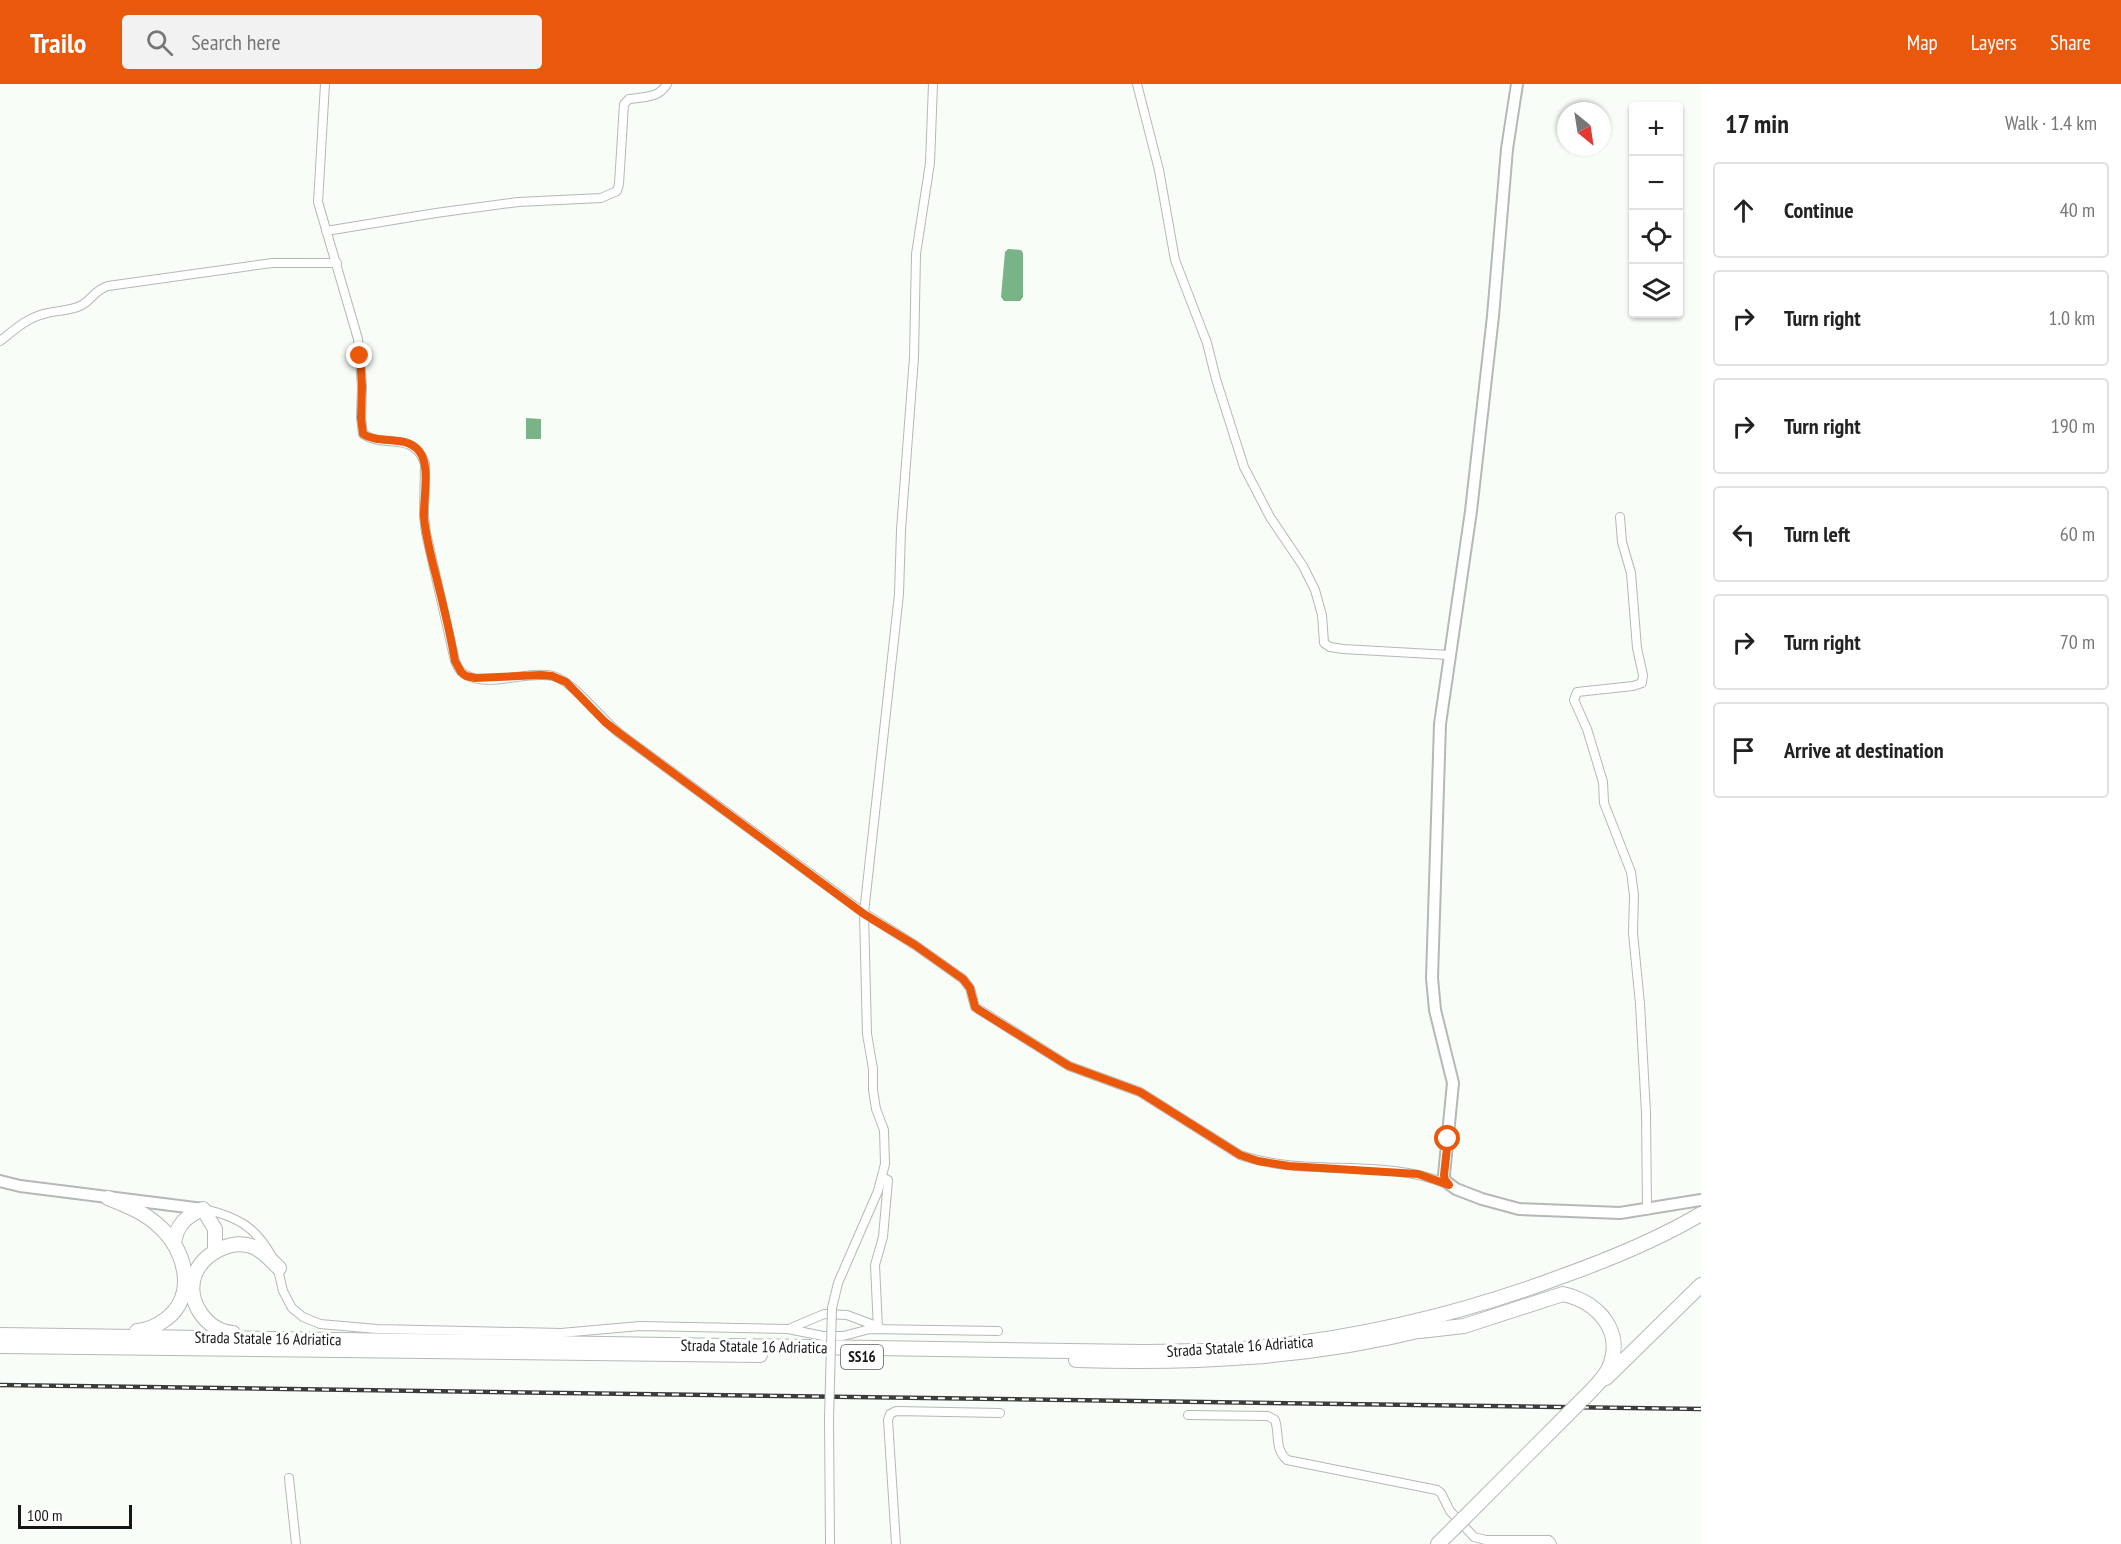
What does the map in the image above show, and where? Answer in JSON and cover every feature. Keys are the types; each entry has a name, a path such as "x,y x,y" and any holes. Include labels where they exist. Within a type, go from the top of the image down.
{"highway":[{"path":"15,1335 41,1331 144,1330 155,1326 173,1314 184,1292 186,1279 182,1259 174,1244 161,1228 142,1213 108,1198"},
{"name":"Strada Statale 16 Adriatica","path":"0,1346 1139,1362 1196,1361 1298,1353 1381,1340 1505,1307 1636,1257 1700,1208"},
{"name":"Strada Statale 16 Adriatica","path":"0,1335 1141,1352 1254,1348 1366,1333 1512,1296 1588,1267 1672,1230 1700,1208"},
{"path":"174,1244 180,1223 191,1214 203,1209 215,1229 215,1251"},
{"path":"279,1268 265,1253 252,1246 227,1245 215,1251 204,1260 195,1274 193,1291 199,1310 211,1325 226,1332 283,1333 329,1339"},
{"path":"1438,1544 1561,1420 1701,1285"},
{"path":"1420,1330 1464,1326 1563,1294 1580,1298 1594,1307 1606,1321 1613,1339 1608,1369 1580,1402"}],"street":[{"path":"326,84 318,202 358,339 363,434 372,438 396,440 420,451 425,464 426,532 455,661 461,672 466,676 484,679 541,675 561,679 619,733 864,914 915,945 963,979 970,988 975,1007 979,1010 1069,1066 1140,1092 1240,1155 1258,1161 1289,1166 1418,1174 1482,1199 1519,1209 1604,1213 1680,1205 1700,1208"},
{"path":"326,231 518,202 601,198 610,195 617,191 619,184 624,104 629,99 655,96 663,91 667,84"},
{"path":"830,1544 829,1418 832,1308 845,1262 882,1177 885,1164 884,1130 876,1108 867,1034 864,914 899,594 901,530 914,357 916,254 930,163 933,84"},
{"path":"1137,84 1159,170 1175,260 1207,343 1244,467 1270,517 1303,566 1315,590 1322,615 1324,643 1329,647 1343,649 1449,655"},
{"path":"1449,1185 1444,1175 1453,1083 1437,1020 1432,978 1440,724 1471,511 1493,316 1507,148 1517,84"},
{"path":"0,341 28,320 41,314 76,308 86,302 95,292 108,286 272,263 337,263"},
{"path":"1620,517 1622,542 1631,573 1637,648 1643,675 1641,683 1633,686 1577,692 1574,700 1587,729 1603,782 1604,803 1631,872 1635,895 1633,933 1641,1015 1647,1210"},
{"path":"878,1328 875,1266 883,1237 888,1192 888,1180 882,1177"},
{"path":"0,1181 20,1186 203,1209 231,1216 250,1228 264,1243 279,1268 284,1291 292,1308 303,1317 320,1324 377,1329 561,1333 640,1326 788,1329 823,1336 843,1336 878,1328"},
{"path":"788,1329 824,1314 847,1315 878,1328 889,1330 998,1331"},
{"path":"896,1544 888,1420 890,1414 896,1411 1000,1413"},
{"path":"1188,1415 1268,1416 1275,1420 1277,1445 1280,1453 1287,1460 1437,1490 1441,1493 1450,1511 1474,1537 1486,1540 1549,1540 1552,1544"},
{"path":"288,1478 296,1544"}],"shaded area":[{"path":"1008,249 1021,250 1023,253 1023,297 1020,301 1004,301 1001,297 1005,252"},
{"path":"526,418 541,419 541,439 526,439"}],"railway":[{"path":"0,1385 1701,1409"}],"route":[{"path":"360,356 363,434 380,440 407,443 420,451 425,464 426,532 455,661 466,676 484,679 541,675 552,676 566,682 619,733 864,914 915,945 963,979 968,983 975,1007 979,1010 1069,1066 1140,1092 1240,1155 1258,1161 1289,1166 1418,1174 1449,1185 1444,1175 1448,1139"}]}
